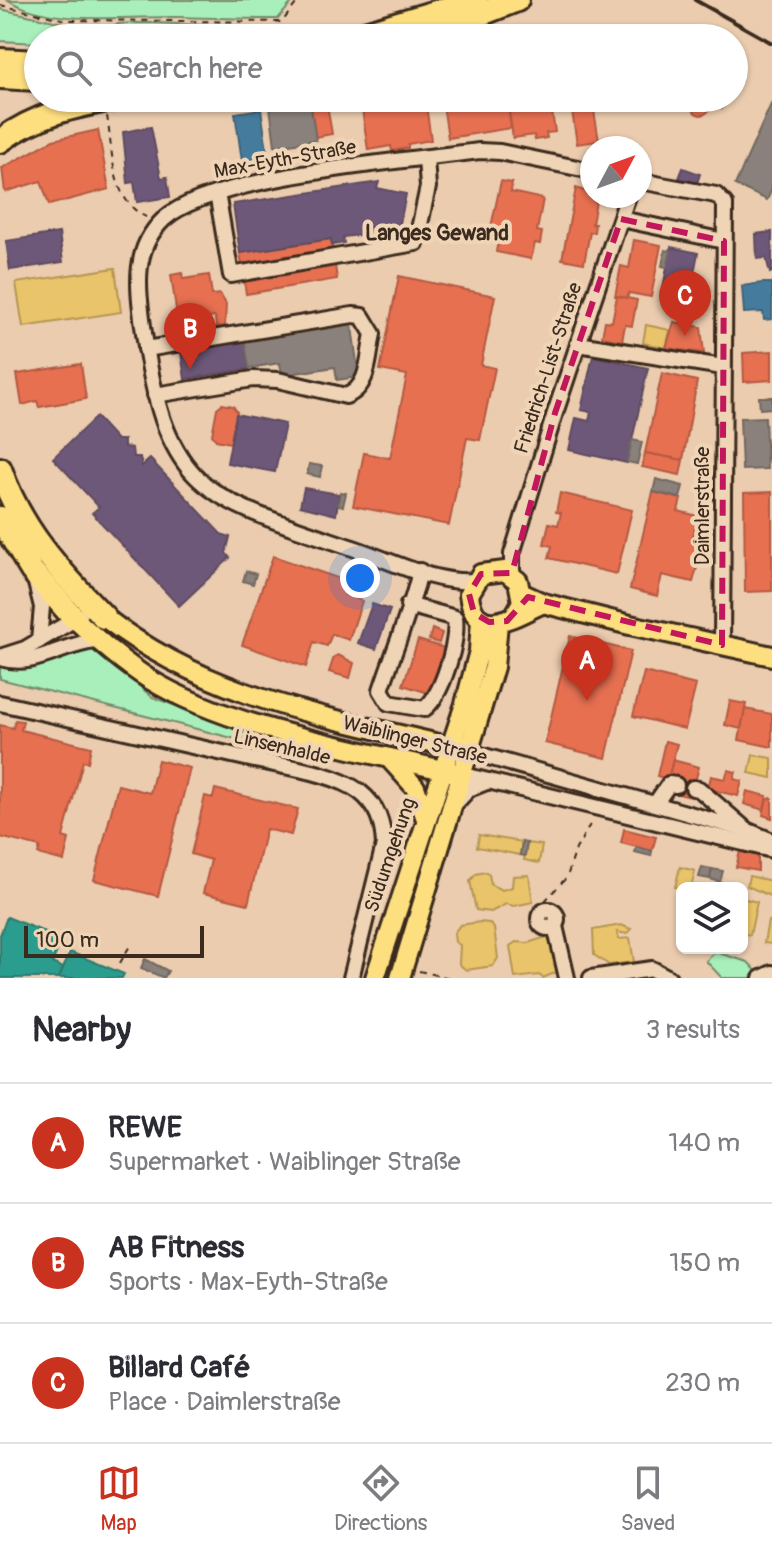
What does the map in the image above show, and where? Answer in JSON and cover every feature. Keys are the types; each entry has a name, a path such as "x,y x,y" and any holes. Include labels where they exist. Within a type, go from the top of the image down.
{"highway":[{"path":"395,24 476,0"},
{"path":"456,24 517,0"},
{"path":"0,60 24,61"},
{"path":"0,77 24,78"},
{"path":"0,141 16,129 54,112"},
{"path":"0,469 15,506 44,553 104,617"},
{"path":"0,518 32,571 73,617"}],"main road":[{"path":"459,749 494,667 491,615 475,581 504,573 523,594 543,603 772,656"},
{"path":"459,749 465,704 491,615 523,594"},
{"path":"491,615 543,603"},
{"name":"Waiblinger Straße","path":"73,617 97,641 151,680 206,706 249,721 451,772"},
{"name":"Waiblinger Straße","path":"104,617 172,664 207,680 288,706 459,749"},
{"path":"417,739 442,726 465,704"},
{"name":"Südumgehung","path":"375,978 426,819 451,772 459,749"},
{"path":"384,754 415,787 426,819"},
{"name":"Südumgehung","path":"401,974 447,813 451,772"}],"street":[{"name":"Max-Eyth-Straße","path":"475,581 453,582 420,571 252,513 209,491 176,454 161,422 146,349 137,278 140,253 163,220 194,199 217,193 426,158 500,152 580,169"},
{"path":"217,193 231,275 416,243 428,187 426,158"},
{"name":"Daimlerstraße","path":"652,183 722,198 725,204 722,645"},
{"name":"Friedrich-List-Straße","path":"504,573 624,208"},
{"path":"621,219 724,241"},
{"path":"146,349 353,315 362,316 373,334 364,381 355,392 346,396 278,380 253,379 155,395"},
{"path":"578,344 723,367"},
{"path":"32,571 42,607 39,641"},
{"path":"408,605 455,618 457,632 435,701 424,709 389,703 381,690 408,605 420,571"},
{"path":"453,582 491,615"},
{"path":"0,657 39,641 73,617 104,617"},
{"path":"0,657 26,662 79,642 97,641"},
{"name":"Linsenhalde","path":"0,703 317,775 359,792 373,805 383,825 384,845 351,978"},
{"name":"Waiblinger Straße","path":"459,749 746,830 772,841"},
{"name":"Waiblinger Straße","path":"451,772 772,850"},
{"path":"447,813 469,789 489,781"},
{"path":"655,804 669,784 676,785"},
{"path":"693,788 699,789 746,830"},
{"path":"543,912 539,920 541,926 546,929 555,926 567,978"},
{"path":"591,978 652,969 669,978"}],"path":[{"path":"2,0 5,6"},
{"path":"0,5 66,20 282,22 301,0"},
{"path":"113,112 122,195 135,212 163,220"},
{"path":"543,912 542,904 567,877 576,849 595,817"},
{"path":"120,963 131,944"},
{"path":"401,974 439,973 450,978"}],"highlighted area":[{"path":"621,219 724,241 722,645 528,597 507,621 489,622 474,613 469,594 481,574 512,573 555,413"}],"green space":[{"path":"8,0 294,0 278,19 69,17 47,14"},
{"path":"0,9 68,24 24,24 24,42 0,41"},
{"path":"87,647 98,651 152,697 246,733 244,741 0,679 0,664"},
{"path":"713,954 722,954 748,962 759,974 750,978 722,978 706,961"}],"building: Homes":[{"path":"115,268 121,312 23,327 16,283"},
{"path":"646,325 670,330 666,348 643,343"},
{"path":"753,755 772,758 772,778 749,773"},
{"path":"479,835 522,842 520,855 477,847"},
{"path":"527,843 542,845 539,863 524,860"},
{"path":"680,867 695,871 692,882 676,882"},
{"path":"476,874 489,874 491,885 502,890 512,887 513,876 529,875 533,902 514,906 506,904 491,912 476,910 470,881"},
{"path":"749,876 772,881 770,896 748,886"},
{"path":"748,900 757,902 748,934"},
{"path":"768,921 772,922 772,944 764,943"},
{"path":"489,923 494,928 498,958 493,966 466,970 459,964 460,945 455,942 454,933 460,925"},
{"path":"621,925 631,929 627,934 617,932 619,939 630,938 634,962 609,965 594,955 593,930"},
{"path":"546,937 552,939 557,972 543,978 539,975 515,978 510,946 516,942 528,943"}],"building: Shops":[{"path":"312,112 328,112 332,134 315,137"},
{"path":"362,112 427,112 431,140 392,151 391,146 368,150"},
{"path":"444,112 509,112 511,128 448,138"},
{"path":"509,112 552,112 555,132 546,133 547,138 535,140 534,135 513,138"},
{"path":"572,112 594,112 598,136 580,136 580,144 577,144"},
{"path":"98,130 109,189 49,205 41,181 5,192 2,168 53,140"},
{"path":"501,181 512,183 511,192 543,199 537,231 542,232 540,244 535,243 531,259 496,252 500,229 491,227"},
{"path":"576,188 580,190 580,208 595,208 594,232 590,232 584,263 562,259"},
{"path":"331,239 337,279 246,294 240,253"},
{"path":"634,240 661,245 651,297 629,293 627,298 615,296 621,266 629,268"},
{"path":"182,273 183,279 209,275 212,295 220,294 226,304 225,326 216,327 215,317 178,323 171,275"},
{"path":"399,276 495,296 481,365 495,368 480,440 467,438 449,525 353,506 364,453 390,458 407,375 380,370"},
{"path":"617,296 637,300 632,326 625,325 622,341 602,337 605,321 612,322"},
{"path":"674,322 701,327 704,353 666,348"},
{"path":"772,351 772,380 744,382 743,353"},
{"path":"81,364 86,399 39,407 37,401 22,405 17,374"},
{"path":"662,373 697,381 683,460 645,453"},
{"path":"222,404 233,406 237,412 231,443 216,440 212,435 217,408"},
{"path":"645,453 683,460 680,475 642,467"},
{"path":"653,492 681,499 678,511 698,516 693,537 704,539 701,551 707,553 705,561 699,560 693,582 662,575 657,596 630,589"},
{"path":"772,492 772,591 745,592 744,493"},
{"path":"560,493 632,510 617,574 549,558 552,546 544,544 549,523 558,525 561,513 556,512"},
{"path":"273,556 349,582 345,595 362,601 349,640 332,634 327,646 314,642 306,667 242,645"},
{"path":"432,629 442,633 439,643 429,640"},
{"path":"570,636 631,651 606,758 545,743"},
{"path":"418,640 448,649 435,695 403,685"},
{"path":"338,655 354,663 350,678 329,672 334,657"},
{"path":"644,672 696,685 685,729 633,716"},
{"path":"730,701 746,704 741,729 725,725"},
{"path":"745,709 772,714 772,747 739,740"},
{"path":"15,720 23,721 21,730 91,747 88,762 83,761 63,837 69,839 64,861 38,854 40,847 0,837 0,725 13,728"},
{"path":"665,741 677,744 668,779 657,776"},
{"path":"158,760 190,768 158,896 94,880 118,785 150,793"},
{"path":"673,760 699,767 691,797 674,793 677,781 668,779"},
{"path":"728,770 736,772 734,779 742,781 738,796 708,789 711,776 725,779"},
{"path":"215,789 298,809 291,835 266,829 248,904 203,893 211,860 191,854 205,796 213,798"},
{"path":"747,791 767,796 764,810 744,804"},
{"path":"772,798 772,818 763,815 767,799"},
{"path":"624,829 656,837 652,851 621,843"},
{"path":"740,851 758,856 758,871 736,867"}],"building: Offices":[{"path":"151,127 161,178 167,177 170,197 137,202 134,182 128,183 123,132"},
{"path":"683,168 700,174 697,183 679,178"},
{"path":"379,182 377,188 406,194 398,233 369,227 368,234 343,237 344,243 332,245 331,239 240,253 233,204"},
{"path":"772,232 770,273 766,258 757,259 756,234"},
{"path":"59,233 63,262 10,270 6,241"},
{"path":"671,247 698,253 691,288 700,290 697,305 661,298"},
{"path":"244,336 249,369 185,379 180,346"},
{"path":"593,356 648,368 627,463 569,450 576,418 589,421 591,412 581,410"},
{"path":"236,414 285,424 275,472 227,463"},
{"path":"96,417 117,440 124,440 124,447 132,448 133,457 140,457 142,466 150,459 221,534 230,537 226,553 230,558 179,606 92,513 99,507 53,458"},
{"path":"304,488 339,494 336,515 300,506"},
{"path":"372,604 390,610 376,649 358,643"}],"building: Schools":[{"path":"7,917 62,939 52,963 63,968 59,978 0,978 0,935"},
{"path":"70,952 124,974 122,978 59,978"}],"building: Public":[{"path":"261,112 269,164 264,165 264,170 258,170 258,166 243,168 235,113"},
{"path":"772,283 772,319 764,320 763,312 744,313 742,286"}],"building: Industry":[{"path":"772,102 772,189 767,200 735,185"},
{"path":"271,112 312,112 316,140 275,146"},
{"path":"665,250 671,251 667,267 662,266"},
{"path":"351,320 359,377 337,380 335,367 282,375 280,363 249,368 244,336"},
{"path":"759,397 772,397 772,408 760,409"},
{"path":"765,417 767,469 742,470 740,418"},
{"path":"632,440 642,442 637,464 627,462"},
{"path":"767,444 772,444 772,459 767,459"},
{"path":"309,464 322,466 320,477 307,474"},
{"path":"656,479 683,486 680,498 653,492"},
{"path":"340,492 346,493 343,506 338,505"},
{"path":"246,571 256,574 253,584 243,581"},
{"path":"522,842 527,843 525,856 520,855"},
{"path":"637,847 652,851 651,856 635,852"},
{"path":"702,867 712,869 710,879 699,877"},
{"path":"712,869 723,871 720,882 710,879"},
{"path":"145,959 168,971 164,978 141,968"}],"railway":[{"path":"695,0 738,24"},
{"path":"748,30 772,43"}],"place":[{"name":"Billard Café","path":"685,336"},
{"name":"AB Fitness","path":"190,369"},
{"name":"REWE","path":"587,701"}],"district":[{"name":"Langes Gewand","path":"437,233"}]}
